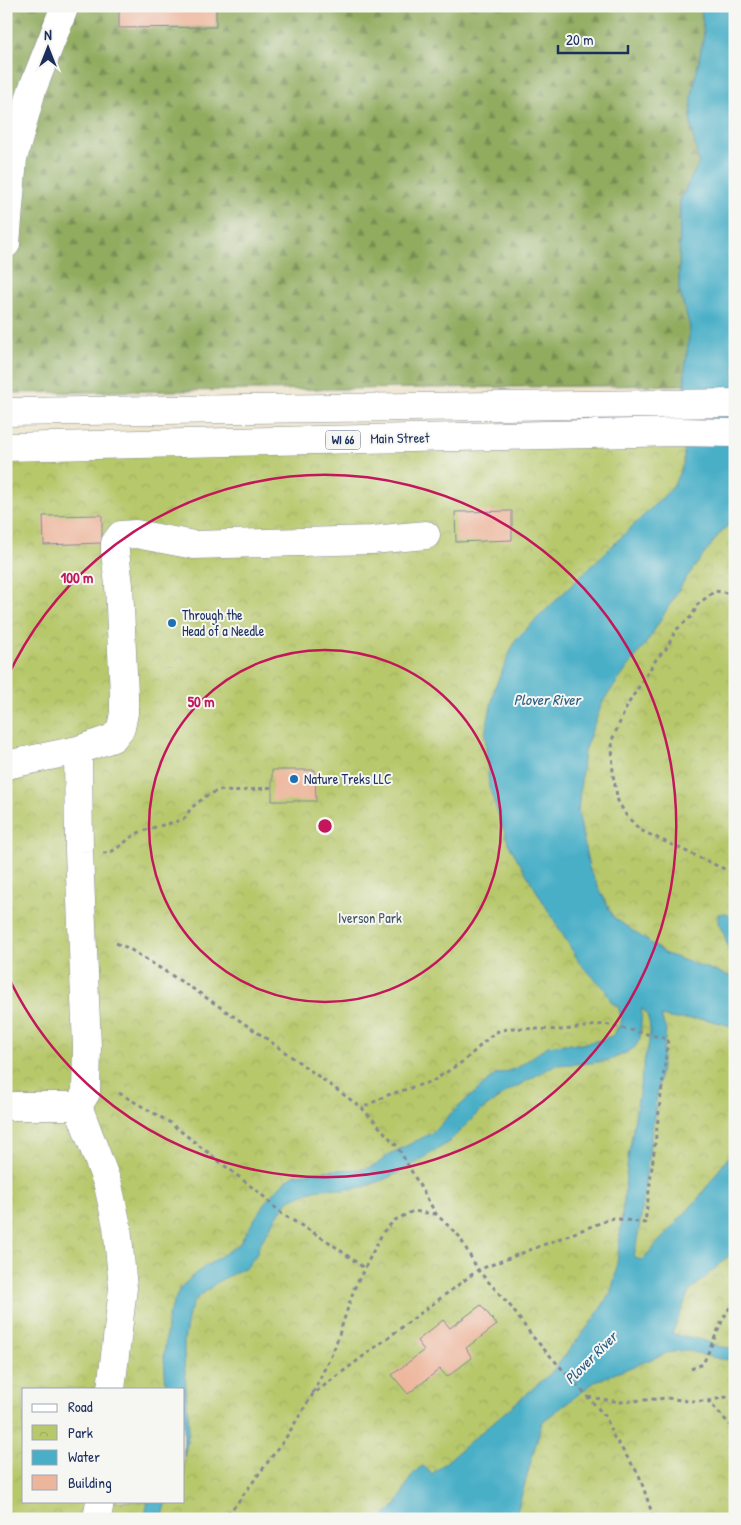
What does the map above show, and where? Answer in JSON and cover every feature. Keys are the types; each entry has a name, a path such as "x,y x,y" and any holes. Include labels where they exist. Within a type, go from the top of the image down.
{"main road":[{"path":"6,244 13,159 32,90 65,6"},
{"path":"6,412 735,403"},
{"name":"Main Street","path":"6,447 735,432"},
{"path":"6,764 78,750 113,738 121,728 124,713 124,695 115,543 121,535 136,534 194,545 372,540 426,535"},
{"path":"78,750 87,1047 86,1093 78,1106"},
{"path":"6,1106 78,1106"},
{"path":"78,1106 108,1185 117,1226 123,1288 111,1388"},
{"path":"98,1519 100,1502"}],"path":[{"path":"735,596 715,591 698,604 692,616 676,630 666,649 649,670 628,704 612,740 618,801 626,815 640,830 735,874"},
{"path":"80,852 108,853 138,833 184,819 191,808 206,796 219,790 234,792 272,787"},
{"path":"116,943 128,948 198,992 362,1108 397,1146 436,1214 458,1236 478,1270 556,1363 606,1417 612,1434 639,1475 654,1519"},
{"path":"313,1394 478,1270 614,1218 645,1223 668,1039 604,1024 564,1030 511,1028 495,1032 465,1060 433,1081 388,1095 362,1108"},
{"path":"118,1093 168,1122 262,1195 282,1214 329,1242 364,1268"},
{"path":"221,1519 235,1506 285,1438 313,1394 335,1347 354,1289 383,1232 395,1220 413,1211 436,1214"},
{"path":"691,1370 703,1364 723,1319 735,1299"},
{"path":"588,1397 620,1402 666,1398 688,1402 708,1401 735,1395"},
{"path":"708,1401 735,1430"}],"green space":[{"path":"6,6 701,6 704,35 692,95 691,124 699,163 680,200 679,289 690,327 684,385 6,393"},
{"name":"Iverson Park","path":"735,433 735,1519 6,1519 6,447"}],"water":[{"name":"Plover River","path":"701,6 735,6 735,519 721,532 684,581 649,639 603,701 584,751 578,811 589,868 613,917 666,954 735,978 735,1027 705,1019 675,1019 661,1016 666,1031 634,1258 642,1260 697,1200 735,1148 735,1247 731,1254 689,1292 672,1334 703,1340 720,1347 735,1348 735,1360 719,1359 685,1350 667,1353 596,1381 542,1422 515,1519 381,1519 396,1505 418,1469 423,1466 432,1474 551,1373 593,1320 611,1292 616,1273 628,1158 650,1031 646,1013 642,1008 640,1039 635,1047 628,1052 610,1060 555,1065 507,1092 479,1112 448,1143 404,1170 381,1181 343,1190 331,1188 314,1190 289,1200 279,1213 248,1266 217,1282 194,1301 189,1314 184,1341 189,1430 185,1452 185,1388 166,1388 164,1356 168,1316 180,1288 196,1273 239,1244 266,1201 285,1181 296,1174 364,1169 376,1165 388,1155 430,1134 495,1075 517,1068 548,1046 581,1044 614,1035 622,1020 618,1006 612,1003 604,988 581,965 509,845 489,787 485,734 495,687 516,639 673,487 684,462 685,370 690,327 679,289 680,200 699,163 691,124 692,95 704,35"},
{"path":"725,913 735,919 735,958 729,951 724,934 718,923 718,914"},
{"path":"148,1502 167,1502 162,1519 144,1519"}],"building":[{"path":"119,6 216,6 216,27 119,28"},
{"path":"512,511 512,540 456,542 455,512"},
{"path":"102,515 102,543 44,545 43,516"},
{"name":"Nature Treks LLC","path":"272,770 315,770 316,801 272,801"},
{"path":"481,1305 497,1325 466,1348 472,1358 447,1377 440,1369 408,1394 392,1375 424,1350 417,1341 443,1320 450,1328"}],"place":[{"name":"Through the Head of a Needle","path":"172,623"},
{"name":"Nature Treks LLC","path":"294,779"}]}
